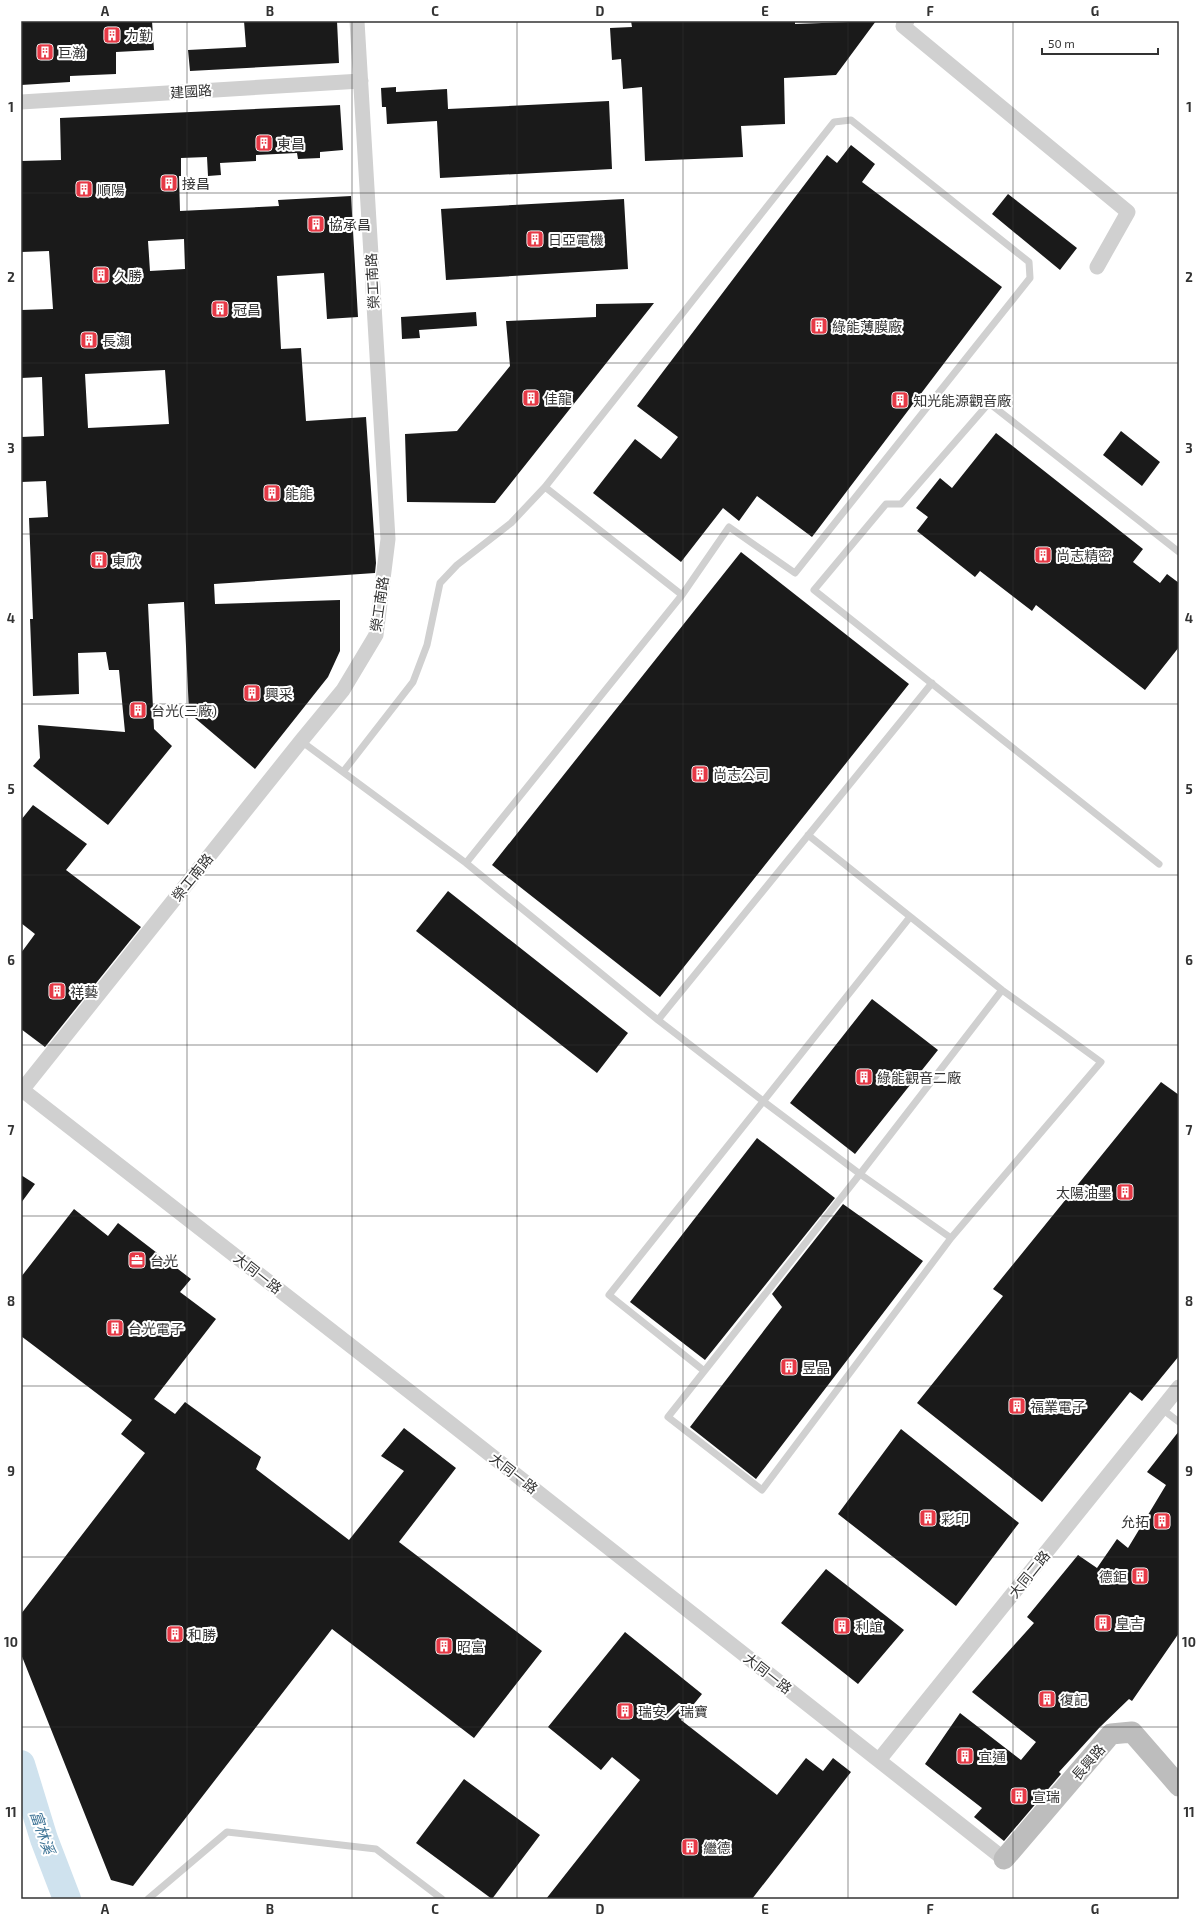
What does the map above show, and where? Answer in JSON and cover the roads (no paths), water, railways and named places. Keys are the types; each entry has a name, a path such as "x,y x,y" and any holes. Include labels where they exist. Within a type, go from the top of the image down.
{"street":[{"name":"榮工南路","path":"22,1089 343,690 376,635 388,539 360,81 358,21"},
{"path":"907,21 903,26 1128,212 1096,267"},
{"name":"建國路","path":"21,102 360,81"},
{"name":"大同一路","path":"22,1089 450,1423 1004,1859"},
{"name":"大同二路","path":"879,1760 1179,1387"},
{"name":"長興路","path":"1004,1859 1112,1734 1132,1732 1179,1786"}],"lane":[{"path":"343,772 413,682 427,645 440,583 457,565 511,523 545,487 834,122 851,120 1029,262 1030,278 795,573 729,527 682,595 466,863"},
{"path":"1159,864 814,590 886,504 901,504 989,403 1179,552"},
{"path":"545,487 682,595"},
{"path":"658,1020 932,683"},
{"path":"301,741 466,863 658,1020 860,1174 951,1238"},
{"path":"808,835 1002,990 1101,1062 951,1238 762,1490 668,1417 860,1174 1002,990"},
{"path":"704,1370 609,1295 910,917"},
{"path":"1162,1409 1179,1422"},
{"path":"148,1899 227,1832 376,1849 442,1899"}],"waterway":[{"name":"富林溪","path":"21,1764 44,1839 67,1899"}],"place":[{"name":"力勤","path":"112,35"},
{"name":"巨瀚","path":"45,52"},
{"name":"東昌","path":"264,143"},
{"name":"接昌","path":"169,183"},
{"name":"順陽","path":"84,189"},
{"name":"協承昌","path":"316,224"},
{"name":"日亞電機","path":"535,239"},
{"name":"久勝","path":"101,275"},
{"name":"冠昌","path":"220,309"},
{"name":"綠能薄膜廠","path":"819,326"},
{"name":"長瀨","path":"89,340"},
{"name":"佳龍","path":"531,398"},
{"name":"知光能源觀音廠","path":"900,400"},
{"name":"能能","path":"272,493"},
{"name":"尚志精密","path":"1043,555"},
{"name":"東欣","path":"99,560"},
{"name":"興采","path":"252,693"},
{"name":"台光(三廠)","path":"138,710"},
{"name":"尚志公司","path":"700,774"},
{"name":"祥藝","path":"57,991"},
{"name":"綠能觀音二廠","path":"864,1077"},
{"name":"太陽油墨","path":"1125,1192"},
{"name":"台光","path":"137,1260"},
{"name":"台光電子","path":"115,1328"},
{"name":"昱晶","path":"789,1367"},
{"name":"福業電子","path":"1017,1406"},
{"name":"彩印","path":"928,1518"},
{"name":"允拓","path":"1162,1521"},
{"name":"德鉅","path":"1140,1576"},
{"name":"皇吉","path":"1103,1623"},
{"name":"利誼","path":"842,1626"},
{"name":"和勝","path":"175,1634"},
{"name":"昭富","path":"444,1646"},
{"name":"復記","path":"1047,1699"},
{"name":"瑞安／瑞寶","path":"625,1711"},
{"name":"宜通","path":"965,1756"},
{"name":"宣瑞","path":"1019,1796"},
{"name":"繼德","path":"690,1847"}]}
